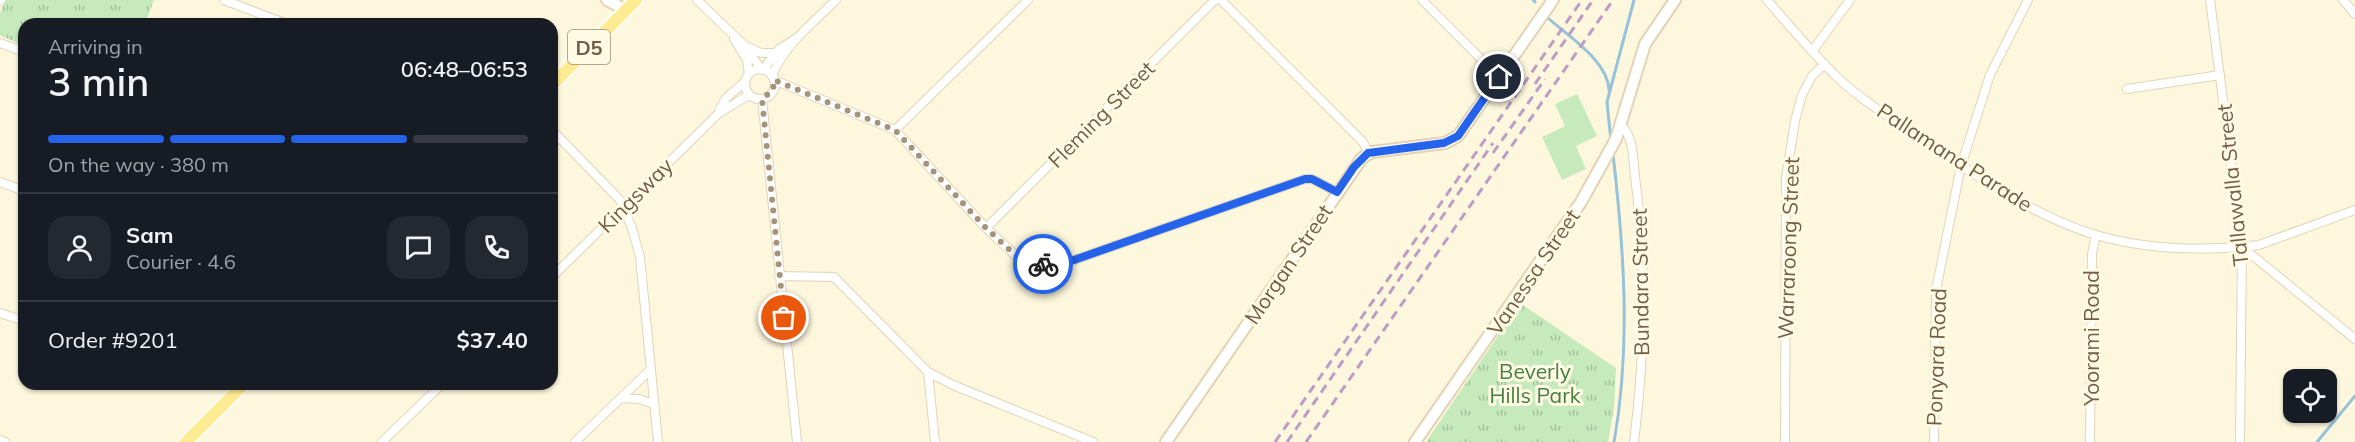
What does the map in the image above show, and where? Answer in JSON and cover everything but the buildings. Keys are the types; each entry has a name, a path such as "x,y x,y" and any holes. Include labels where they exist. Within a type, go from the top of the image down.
{"main road":[{"name":"D5","path":"558,79 636,0"},
{"path":"194,439 239,390"}],"street":[{"path":"224,0 271,18"},
{"path":"607,0 626,10"},
{"path":"697,0 744,45 763,70 773,78 895,130 986,228 1027,266 1074,260 1305,179 1312,179 1337,192"},
{"path":"747,78 763,70 775,54 796,38 836,0"},
{"path":"895,130 1028,0"},
{"name":"Fleming Street","path":"986,228 1215,0"},
{"path":"1221,0 1363,142 1368,153 1452,141 1466,126 1552,0"},
{"path":"1422,0 1499,77"},
{"name":"Vanessa Street","path":"1415,442 1581,202 1616,139 1641,51 1675,0"},
{"name":"Pallamana Parade","path":"1767,0 1825,64 1867,101 1961,166 2040,212 2096,235 2171,247 2242,247 2259,245 2355,210"},
{"path":"1813,50 1850,0"},
{"name":"Ponyara Road","path":"1934,442 1936,290 1961,166 1990,75 2028,0"},
{"name":"Tallawalla Street","path":"2210,0 2242,247 2240,442"},
{"path":"2343,0 2355,14"},
{"path":"732,35 747,60 749,95 762,99"},
{"path":"773,90 776,64 796,38"},
{"path":"0,43 18,50"},
{"path":"744,45 758,52 775,54"},
{"name":"Warraroong Street","path":"1785,442 1786,178 1795,121 1802,95 1812,76 1825,64"},
{"path":"2127,89 2220,75"},
{"name":"Kingsway","path":"719,112 726,98 747,78"},
{"path":"762,99 773,90 792,88"},
{"name":"Kingsway","path":"558,270 719,112 749,95"},
{"path":"762,99 797,442"},
{"name":"Bundara Street","path":"1621,125 1627,132 1631,147 1641,218 1643,297 1639,400 1634,442"},
{"path":"558,136 615,195 633,228 640,257 658,442"},
{"name":"Morgan Street","path":"1166,442 1354,167 1368,153"},
{"path":"0,182 18,189"},
{"name":"Yoorami Road","path":"2090,442 2092,254 2096,235"},
{"path":"2242,247 2355,339"},
{"path":"779,276 834,278 928,372 953,385 1093,442"},
{"path":"0,312 18,319"},
{"path":"575,442 650,370"},
{"path":"928,372 935,442"},
{"path":"382,442 436,390"},
{"path":"621,398 639,399 654,404"},
{"path":"0,440 5,442"}],"green space":[{"path":"5,0 154,0 147,18 18,18 18,43 0,35 0,14"},
{"path":"1577,94 1597,136 1576,146 1586,169 1562,180 1542,137 1565,126 1555,104"},
{"name":"Beverly Hills Park","path":"1520,303 1616,368 1614,408 1608,442 1426,442"}],"waterway":[{"path":"1611,141 1607,102 1634,0"},
{"path":"1548,18 1595,59 1607,79 1609,90"},
{"path":"1613,154 1624,298 1623,370 1614,442"},
{"path":"2317,442 2355,396"}],"railway":[{"path":"1275,442 1582,0"},
{"path":"1535,84 1593,0"},
{"path":"1306,442 1613,0"},
{"path":"1493,153 1545,79"},
{"path":"1287,442 1493,143"}],"way so far":[{"path":"784,318 762,99 771,94 774,80 895,130 986,228 1027,266 1043,264"}],"route":[{"path":"1043,264 1074,260 1305,179 1322,183 1337,192 1354,167 1368,153 1452,141 1466,126 1499,77"}]}
